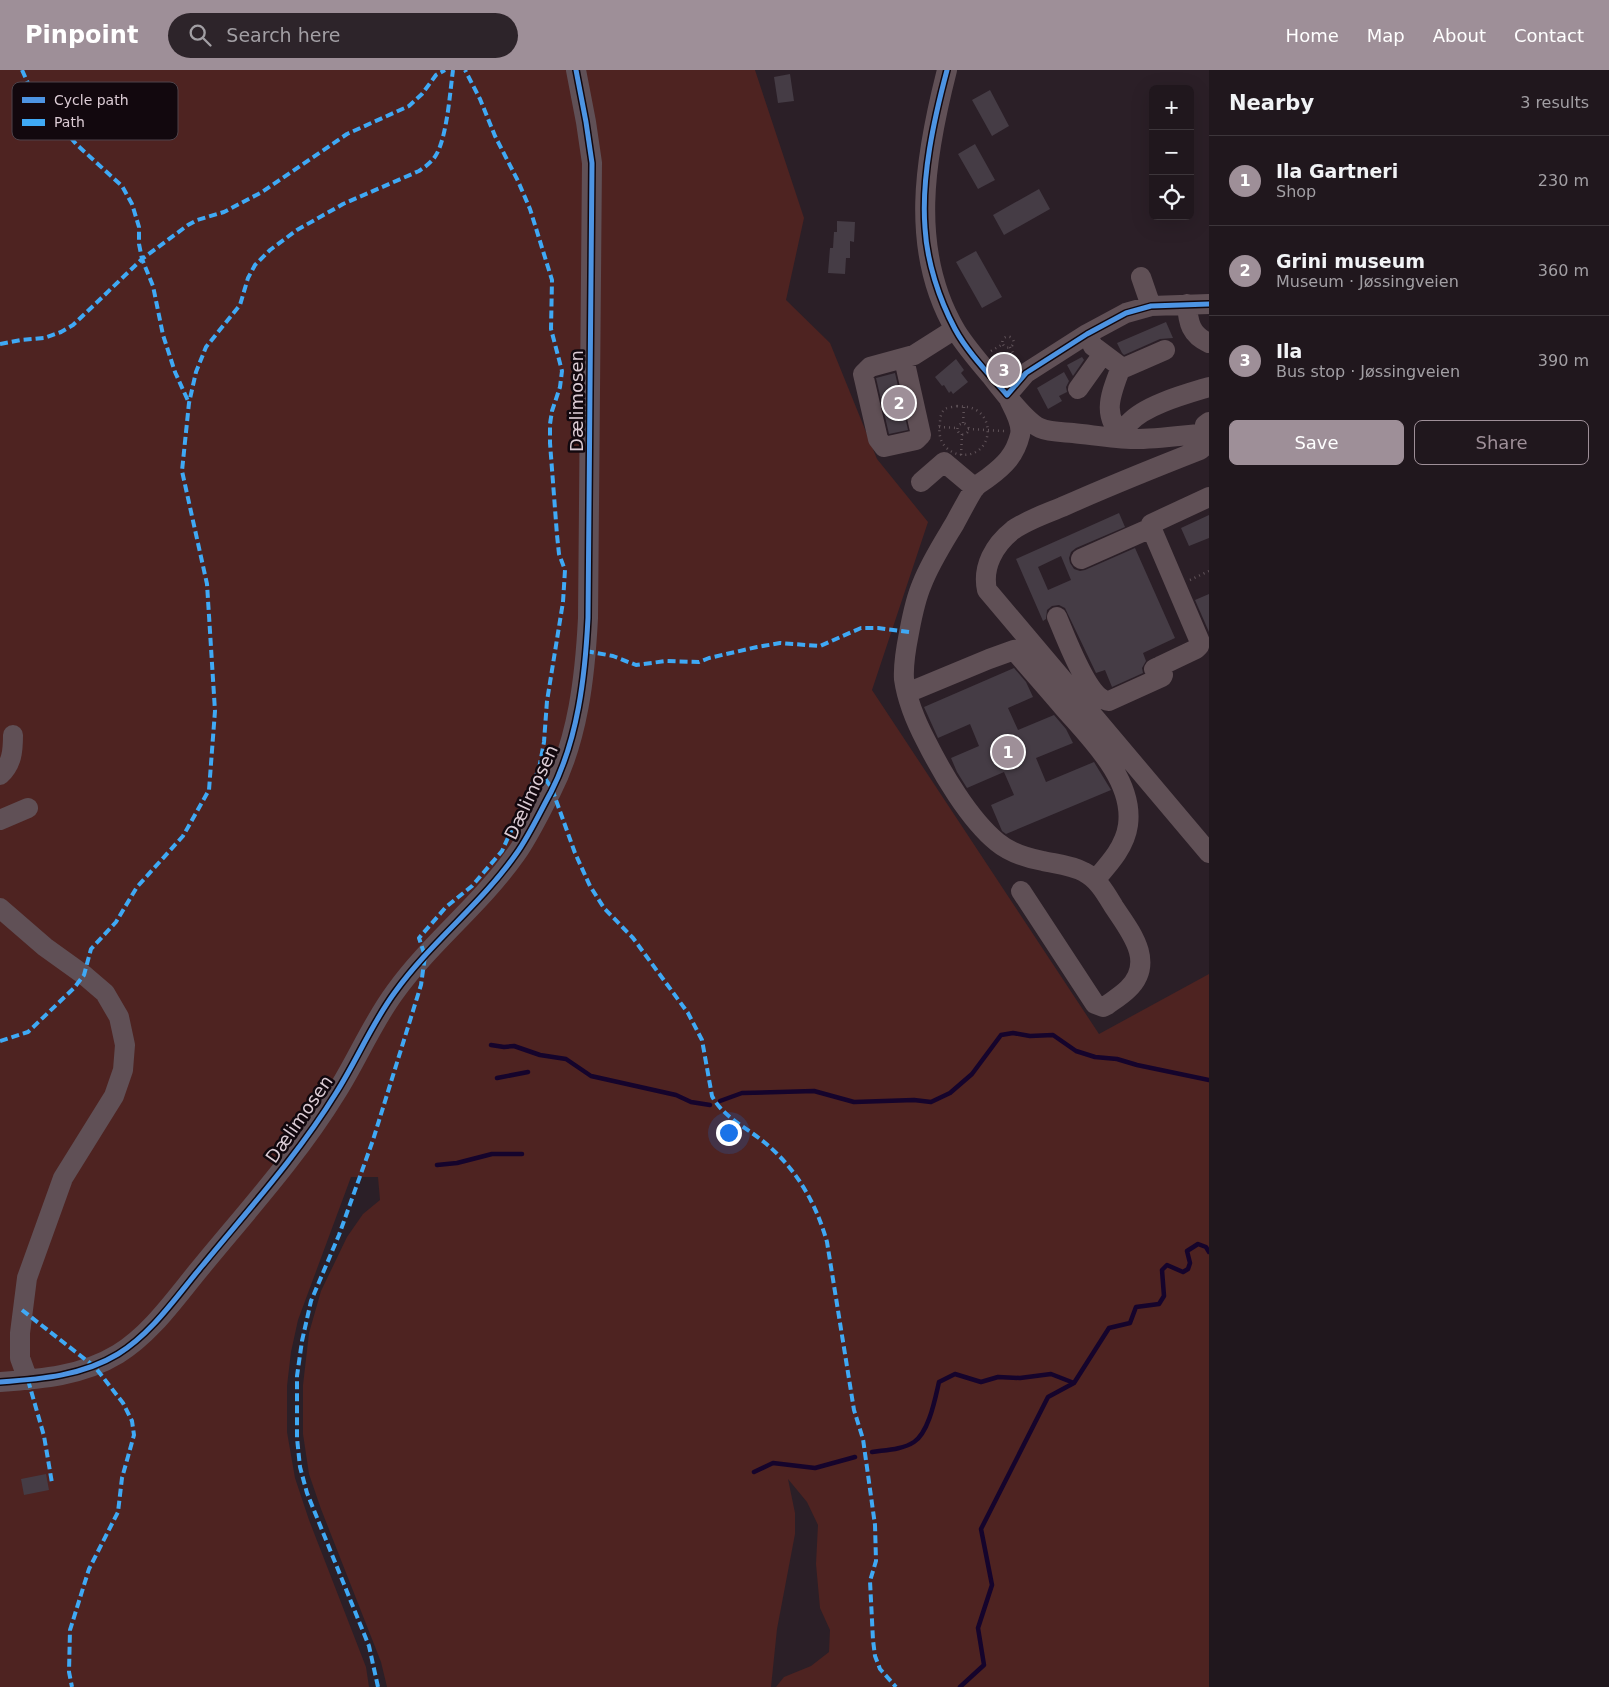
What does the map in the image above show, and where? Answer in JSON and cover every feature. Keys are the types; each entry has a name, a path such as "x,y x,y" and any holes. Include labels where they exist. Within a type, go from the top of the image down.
{"street":[{"name":"Dælimosen","path":"0,1382 67,1375 95,1367 120,1353 152,1326 298,1149 337,1092 370,1031 395,991 517,853 552,789 570,740 581,693 588,618 592,163 576,70"},
{"path":"947,70 929,155 924,228 937,288 955,329 965,345 1007,395 1039,428 1125,438 1208,429 1205,446 1200,450 1098,490 1013,530 1004,538 990,558 985,580 987,590 1209,853"},
{"path":"1141,277 1151,306"},
{"path":"1187,304 1188,324 1200,338 1209,343"},
{"path":"1007,395 1026,373 1087,334 1126,313 1151,306 1209,304"},
{"path":"904,360 919,353 955,329"},
{"path":"1087,334 1094,346 1121,367 1126,367 1165,350"},
{"path":"1078,388 1103,354"},
{"path":"1121,367 1113,390 1109,411 1113,426 1125,438"},
{"path":"1125,438 1126,428 1130,423 1152,408 1209,387"},
{"path":"1007,395 1019,421 1020,432 1014,450 1006,464 975,488 930,565 921,585 914,607 905,650 904,676 907,693 925,740 938,765 954,791 979,824 996,842 1018,854 1078,869 1095,880 1135,938 1139,947 1139,969 1136,980 1129,989 1103,1007 1096,1004 1021,891"},
{"path":"921,482 944,462 975,488"},
{"path":"1081,559 1151,528 1154,522 1209,497"},
{"path":"1057,617 1085,680 1106,701 1162,677 1164,675 1157,667 1196,649 1204,648 1151,528"},
{"path":"907,693 1014,650 1104,754 1123,789 1128,810 1128,825 1123,841 1114,858 1095,880"},
{"path":"0,774 10,762 14,735"},
{"path":"0,820 28,808"},
{"path":"0,908 45,947 106,993 119,1017 125,1045 123,1070 114,1096 63,1178 27,1278 20,1333 20,1358 28,1380"}],"path":[{"path":"1004,337 1012,339 1013,342 1010,347 1006,347 1003,344 1002,340 1004,337"},
{"path":"957,406 972,408 982,414 988,430 987,438 979,450 972,454 961,455 951,452 946,447 942,441 940,427 940,415 946,409 957,406"},
{"path":"940,427 957,428 962,424 964,407"},
{"path":"962,424 967,426 968,429 1020,432"},
{"path":"957,428 958,433 962,434"},
{"path":"962,434 967,432 968,429"},
{"path":"961,455 962,434"}],"shaded area":[{"path":"0,70 755,70 804,218 786,300 830,343 877,459 928,522 872,690 1099,1034 1209,974 1209,1687 776,1687 784,1677 811,1666 829,1652 830,1630 820,1608 816,1564 818,1525 807,1502 788,1479 795,1513 795,1534 777,1629 771,1687 387,1687 381,1662 309,1474 303,1434 303,1385 309,1333 321,1291 347,1237 363,1214 380,1200 378,1177 351,1177 298,1320 291,1352 287,1386 287,1432 295,1478 309,1520 366,1667 369,1687 0,1687"}],"building":[{"path":"790,74 794,101 778,103 774,77"},
{"path":"990,90 1009,126 992,136 972,100"},
{"path":"975,144 995,180 978,189 958,154"},
{"path":"1039,189 1050,209 1004,235 993,215"},
{"path":"837,221 855,222 854,242 850,241 850,258 846,258 845,274 828,273 830,248 833,248 834,232 837,232"},
{"path":"976,251 1002,297 982,308 956,262"},
{"path":"1166,322 1173,338 1160,339 1124,355 1122,353 1117,343"},
{"path":"1082,357 1084,360 1073,376 1067,365"},
{"path":"956,359 964,370 961,373 968,382 953,394 951,391 949,393 944,385 942,386 935,377"},
{"path":"1064,372 1069,381 1066,387 1067,392 1059,396 1062,401 1048,409 1037,388"},
{"path":"895,373 908,430 889,434 876,378"},
{"path":"1119,513 1125,527 1076,548 1071,552 1070,563 1074,569 1085,570 1135,548 1175,638 1143,653 1146,661 1142,668 1143,673 1112,687 1105,670 1096,673 1065,608 1059,605 1052,606 1047,610 1046,619 1043,621 1016,559","holes":["1061,556 1071,580 1048,590 1038,567"]},
{"path":"1209,515 1209,538 1189,546 1181,528"},
{"path":"1209,594 1209,632 1195,600"},
{"path":"1014,668 1026,682 1033,697 1008,708 1018,730 1054,715 1066,729 1073,743 1036,758 1046,782 1094,762 1111,790 1006,834 1002,831 991,805 1014,795 1004,772 967,788 951,758 979,746 970,724 938,738 924,707"},
{"path":"46,1474 49,1490 24,1495 21,1479"}],"waterway":[{"path":"720,1101 742,1093 814,1091 854,1102 914,1100 931,1102 950,1093 972,1074 1001,1035 1013,1033 1030,1036 1053,1035 1076,1051 1095,1057 1117,1059 1209,1080"},
{"path":"491,1045 514,1046 540,1055 566,1059 591,1076 676,1095 691,1102 710,1105"},
{"path":"497,1078 528,1072"},
{"path":"437,1165 457,1163 492,1154 522,1154"},
{"path":"960,1687 984,1665 978,1628 992,1585 981,1529 1048,1397 1074,1383 1109,1328 1130,1323 1136,1307 1159,1304 1164,1296 1162,1270 1167,1265 1183,1272 1188,1269 1190,1263 1187,1251 1198,1244 1206,1247 1209,1252"},
{"path":"872,1452 904,1447 914,1442 924,1431 931,1415 939,1382 955,1374 981,1382 998,1377 1020,1378 1051,1374 1074,1383"},
{"path":"754,1472 773,1463 815,1468 855,1457"}],"marked path":[{"path":"22,70 27,82"},
{"path":"0,344 44,338 73,325 142,259 188,225 197,220 224,212 262,192 347,134 409,106 422,94 436,75 445,70"},
{"path":"0,1041 28,1032 74,988 84,975 91,949 116,922 137,887 183,836 209,790 215,711 207,584 182,471 189,403 196,372 206,347 240,305 248,278 255,265 270,250 297,230 343,204 419,171 432,160 440,147 443,137 448,114 453,70"},
{"path":"378,1687 369,1646 307,1493 300,1467 297,1438 297,1376 302,1341 311,1301 339,1235 373,1140 421,985 425,956 419,938 446,907 472,886 502,851 539,769 544,742 547,701 563,602 565,570 559,554 550,443 552,411 560,387 562,371 551,329 552,280 530,209 465,70"},
{"path":"73,140 122,186 132,204 139,227 139,244 142,259 153,286 163,335 175,372 189,403"},
{"path":"586,651 613,656 636,665 666,661 699,662 709,658 780,643 820,646 861,628 909,632"},
{"path":"539,769 552,789 575,853 590,886 604,908 633,938 688,1013 702,1040 712,1096 716,1103 728,1116 764,1142 786,1163 811,1200 817,1214 827,1242 854,1410 863,1439 875,1525 876,1561 870,1581 875,1656 880,1669 896,1687"},
{"path":"22,1310 95,1367 123,1403 132,1421 134,1435 122,1478 118,1512 89,1569 70,1630 69,1672 72,1687"},
{"path":"28,1380 44,1436 52,1483"}],"cycle path":[{"path":"0,1382 46,1378 90,1367 118,1354 153,1325 272,1182 306,1138 336,1093 379,1016 395,992 424,956 487,890 516,854 534,824 560,772 574,729 585,663 588,618 592,163 576,70"},
{"path":"947,70 933,128 927,169 924,209 928,254 939,293 960,338 972,355 1007,395 1026,373 1087,334 1126,313 1151,306 1209,304"}],"place":[{"name":"Ila","path":"1004,370"},
{"name":"Grini museum","path":"899,403"},
{"name":"Ila Gartneri","path":"1008,752"}]}
